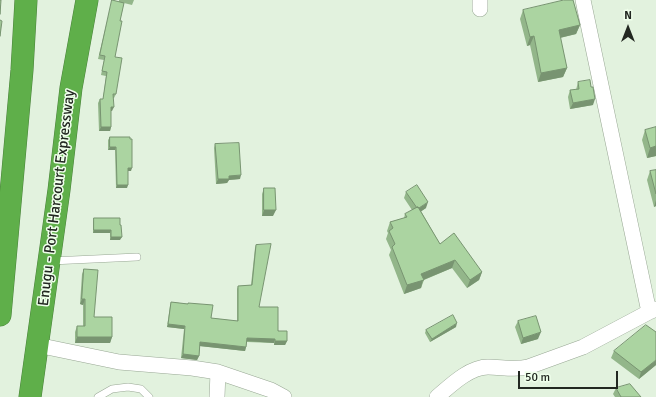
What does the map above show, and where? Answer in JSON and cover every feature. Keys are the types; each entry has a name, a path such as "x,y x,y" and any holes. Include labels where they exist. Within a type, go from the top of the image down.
{"highway":[{"path":"0,313 22,70 26,0"},
{"name":"Enugu - Port Harcourt Expressway","path":"30,397 59,190 71,88 87,0"}],"street":[{"path":"437,397 465,375 477,369 486,367 520,369 528,367 583,347 653,311 583,0"},
{"path":"38,345 119,362 192,368 218,372 271,390 284,397"},
{"path":"217,397 218,372"}],"lane":[{"path":"49,262 137,257"},
{"path":"98,397 112,389 128,387 140,389 149,397"}],"building":[{"path":"112,0 124,3 115,57 122,58 116,94 113,94 114,107 111,107 111,127 101,127 100,99 103,99 107,72 102,71 105,56 100,55"},
{"path":"564,0 573,0 580,25 559,30 567,68 541,73 534,36 530,37 523,10"},
{"path":"0,20 2,21 0,36"},
{"path":"590,80 595,99 573,103 570,90 579,89 578,82"},
{"path":"656,127 656,146 650,148 645,130"},
{"path":"110,137 130,137 130,139 132,139 132,168 128,168 128,185 117,185 116,147 110,147"},
{"path":"239,143 241,175 229,176 229,179 218,179 215,144"},
{"path":"656,170 656,194 650,171"},
{"path":"417,185 428,202 419,208 417,208 406,192"},
{"path":"264,188 275,188 276,210 264,210"},
{"path":"418,207 440,244 454,233 482,272 470,280 455,260 421,274 424,280 407,285 392,247 395,244 389,231 393,228 390,222 407,217 405,214"},
{"path":"94,218 120,218 122,237 111,237 111,230 94,230"},
{"path":"271,244 259,307 278,307 278,331 287,331 287,341 247,338 246,347 200,342 199,356 183,354 185,326 168,324 171,302 213,305 211,318 238,321 238,286 252,285 256,245"},
{"path":"84,269 98,270 94,317 112,317 112,337 77,337 77,326 85,326 85,299 82,299"},
{"path":"453,315 457,323 432,339 426,330"},
{"path":"536,316 541,332 523,338 518,321"},
{"path":"646,325 656,332 656,360 641,372 614,351"},
{"path":"630,384 641,397 621,397 616,388"}]}
